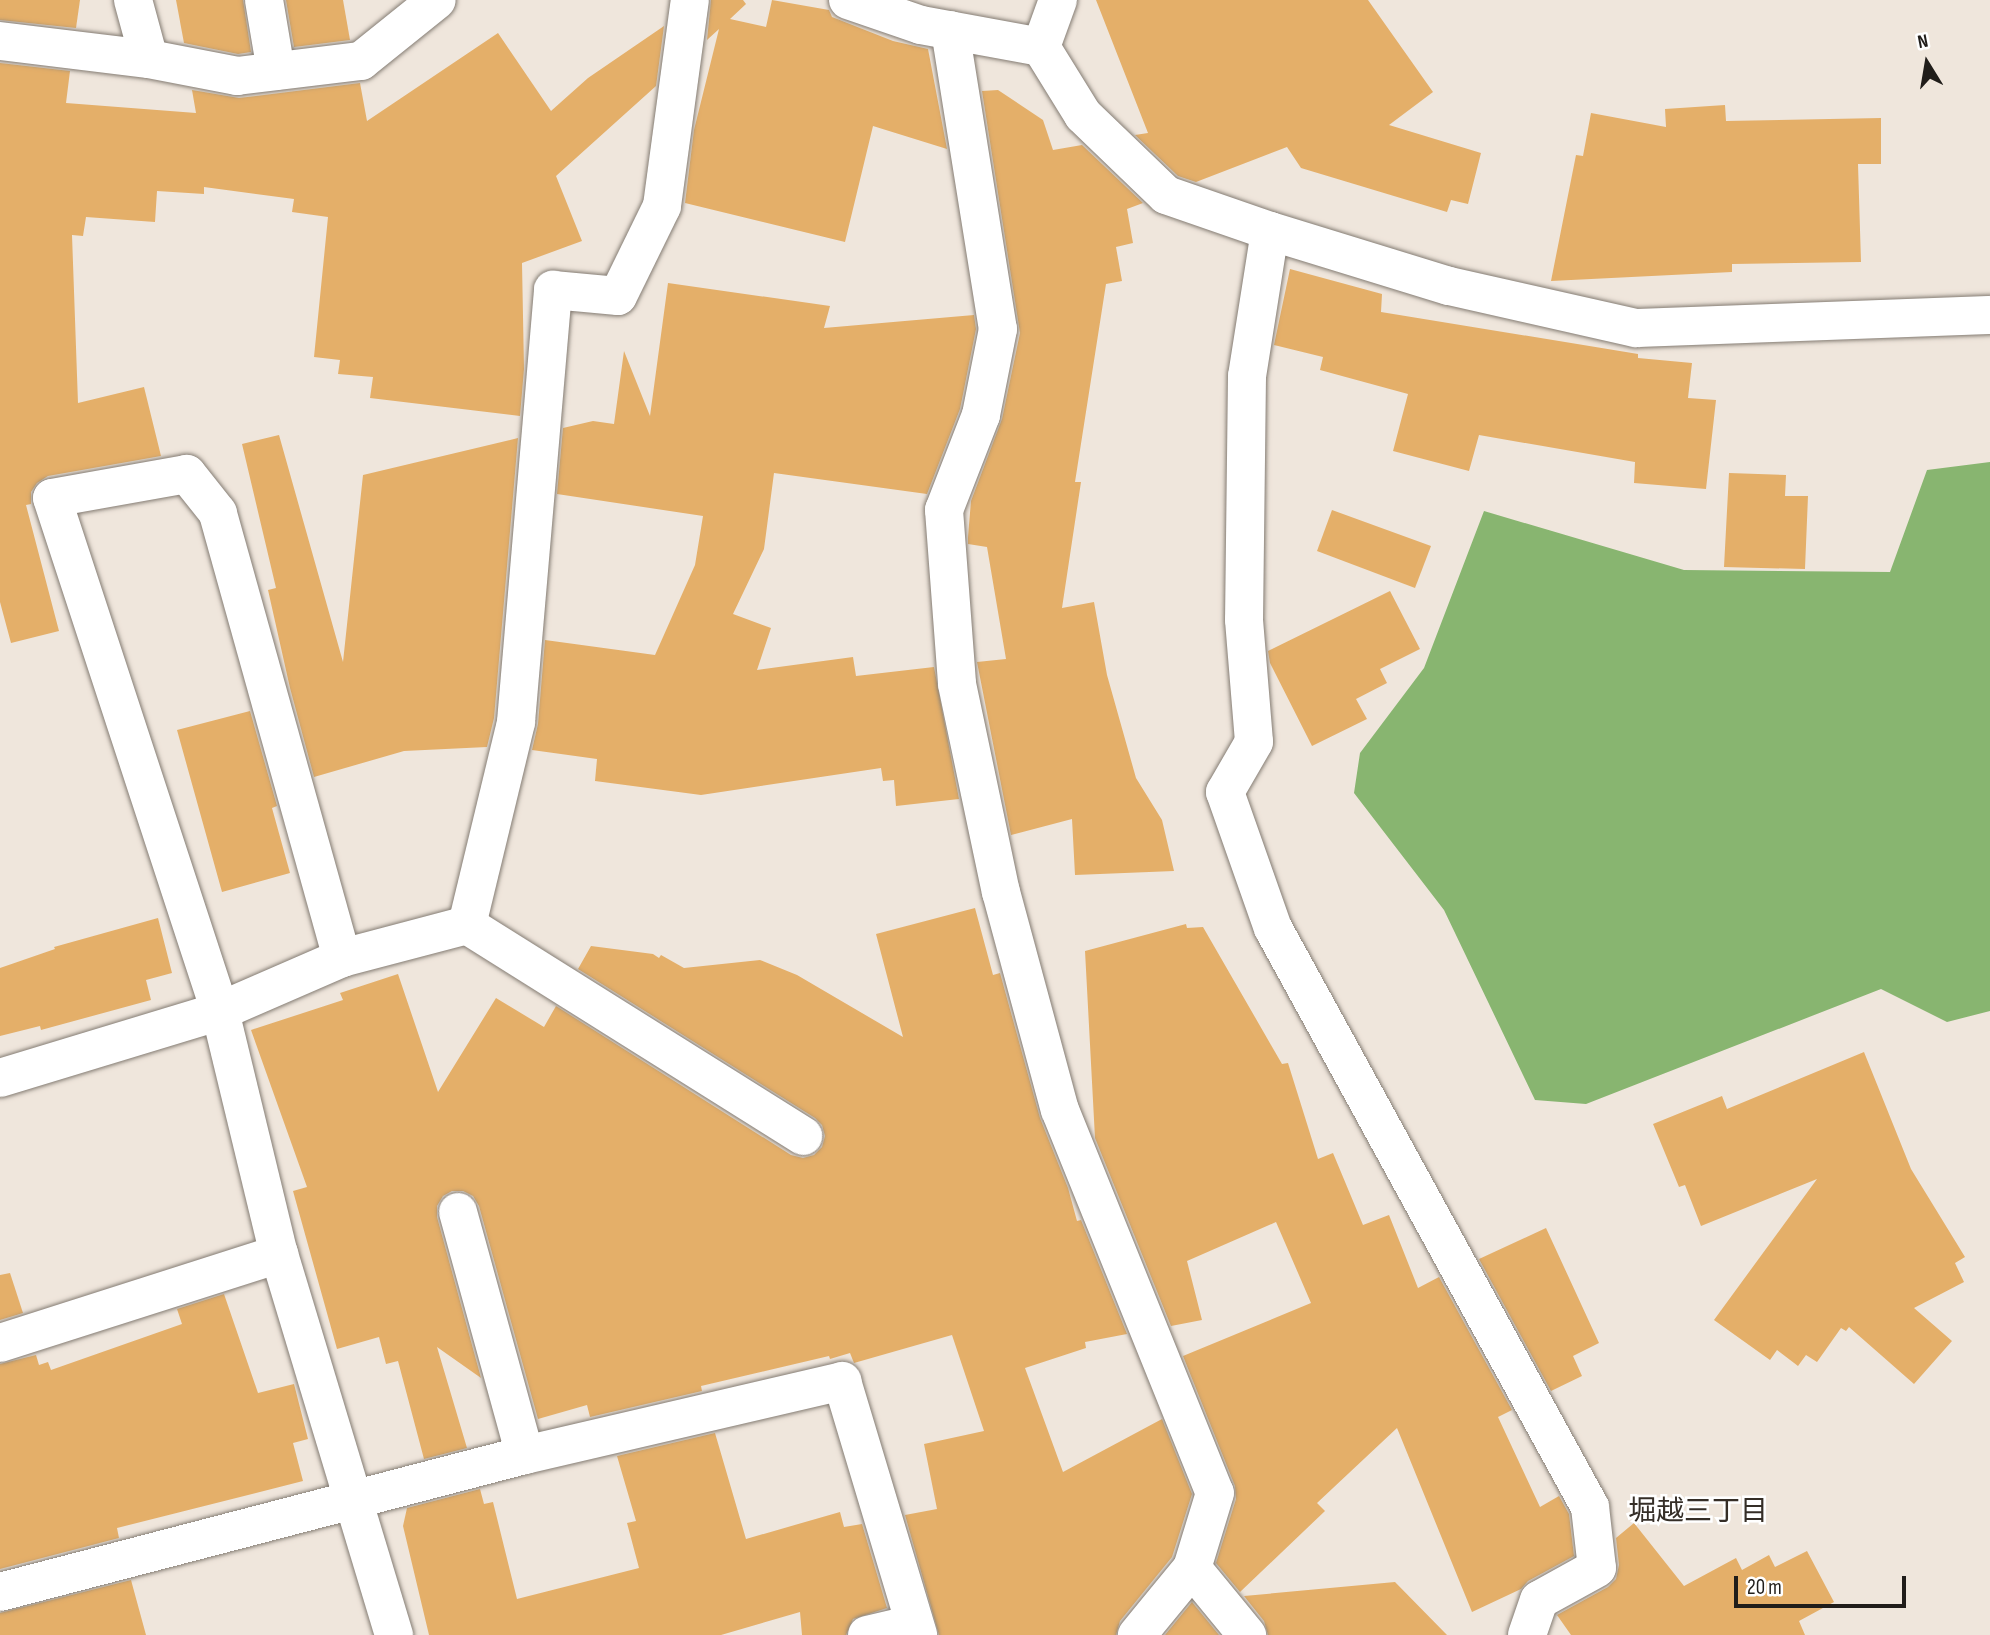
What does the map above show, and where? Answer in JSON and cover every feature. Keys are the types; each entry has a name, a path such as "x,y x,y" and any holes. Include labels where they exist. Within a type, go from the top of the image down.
{"street":[{"path":"133,0 149,59"},
{"path":"264,0 276,71"},
{"path":"0,41 149,59 237,76 361,61 437,0"},
{"path":"467,925 516,722 553,290 618,296 662,206 690,0"},
{"path":"848,0 920,25 1041,47 1083,115 1166,195 1270,231 1449,286 1636,328 1990,315"},
{"path":"1041,47 1058,0"},
{"path":"950,30 998,330 981,415 944,510 957,684 1001,892 1060,1110 1215,1493 1192,1568 1137,1635"},
{"path":"1270,231 1247,376 1244,621 1254,742 1225,792 1273,928 1590,1507 1597,1568 1539,1600 1527,1635"},
{"path":"342,958 218,513 187,474 52,498 220,1011 279,1254 394,1635"},
{"path":"0,1078 220,1011 342,958 467,925 803,1136"},
{"path":"458,1212 525,1455"},
{"path":"0,1343 279,1254"},
{"path":"0,1592 525,1455 842,1381 916,1629 867,1635"},
{"path":"1192,1568 1247,1635"}],"green space":[{"path":"1990,462 1990,1011 1947,1022 1881,989 1586,1104 1535,1100 1444,910 1354,793 1360,753 1424,668 1484,511 1684,570 1890,572 1927,470"}],"building":[{"path":"0,0 80,0 76,28 0,20"},
{"path":"176,0 243,0 251,52 238,54 184,43"},
{"path":"286,0 343,0 350,40 294,47"},
{"path":"711,0 743,0 746,4 730,19 766,27 772,0 829,10 832,17 893,41 928,49 947,149 873,126 845,242 685,203 694,130 719,29 707,40"},
{"path":"1096,0 1368,0 1433,92 1389,125 1481,153 1468,204 1451,200 1447,212 1301,168 1287,147 1196,182 1178,176 1135,135 1148,133"},
{"path":"664,26 656,86 556,176 582,241 522,263 524,369 520,416 370,398 373,377 338,374 340,360 314,357 328,217 292,212 294,199 204,187 204,194 157,191 155,222 86,217 83,236 72,235 78,403 144,387 161,456 48,476 37,483 31,492 31,504 26,505 59,631 11,643 0,602 0,63 70,71 66,103 196,113 192,90 239,98 360,83 367,121 498,33 551,111 588,78"},
{"path":"998,90 1043,120 1053,150 1082,145 1143,203 1127,209 1133,243 1116,247 1122,281 1106,284 1075,482 1081,482 1062,608 1094,602 1107,675 1136,778 1162,820 1174,871 1075,875 1072,819 1011,835 977,662 1006,659 987,547 968,544 971,501 1002,419 1020,333 982,91"},
{"path":"1725,105 1726,121 1881,118 1881,164 1858,164 1861,262 1732,264 1732,272 1551,281 1576,155 1583,156 1591,113 1666,127 1665,109"},
{"path":"1290,269 1382,294 1381,312 1638,354 1638,358 1692,363 1688,398 1716,400 1706,489 1634,483 1635,462 1479,435 1469,471 1393,451 1408,394 1320,370 1323,357 1274,345"},
{"path":"668,283 830,306 824,328 974,315 976,329 960,409 927,494 774,473 764,549 733,614 771,628 757,670 853,657 856,676 934,667 959,799 896,806 894,780 883,781 881,768 701,795 595,781 597,759 532,750 538,724 545,640 655,655 695,565 703,516 557,494 563,428 593,421 614,424 624,351 650,416"},
{"path":"279,435 343,662 363,475 518,438 494,718 487,747 404,751 314,777 268,590 276,588 242,444"},
{"path":"1729,473 1786,475 1785,496 1808,496 1805,569 1724,567"},
{"path":"1332,510 1431,546 1415,588 1317,551"},
{"path":"1390,591 1420,649 1380,669 1387,683 1356,699 1367,719 1312,746 1270,663 1268,651"},
{"path":"250,711 277,806 272,808 290,873 222,892 177,730"},
{"path":"975,908 993,975 1000,973 1040,1118 1068,1188 1077,1221 1081,1220 1127,1334 1085,1342 1086,1348 1025,1368 1063,1472 1162,1419 1192,1494 1172,1557 1120,1621 1116,1635 939,1635 905,1515 937,1509 924,1444 984,1431 952,1335 854,1363 850,1353 830,1359 829,1356 701,1386 702,1391 590,1417 587,1405 538,1419 479,1206 473,1196 463,1191 452,1191 443,1196 437,1206 437,1217 481,1378 437,1347 467,1448 424,1459 398,1361 386,1364 379,1337 337,1349 293,1191 307,1187 251,1030 343,1000 340,993 398,974 438,1092 496,998 544,1027 556,1006 791,1155 803,1158 814,1155 822,1147 825,1136 822,1125 815,1118 578,969 591,946 653,954 659,958 661,955 684,968 760,960 797,975 903,1037 876,934"},
{"path":"158,918 172,973 146,980 151,1000 41,1030 40,1026 0,1036 0,968 55,949 54,947"},
{"path":"1186,924 1187,928 1203,927 1282,1064 1288,1063 1318,1159 1333,1153 1363,1225 1389,1215 1418,1288 1439,1277 1512,1410 1498,1417 1540,1507 1559,1496 1569,1514 1574,1556 1528,1581 1521,1589 1472,1612 1397,1428 1317,1503 1325,1511 1240,1592 1216,1563 1236,1499 1235,1486 1183,1356 1311,1303 1276,1222 1187,1261 1202,1320 1171,1326 1095,1138 1085,951"},
{"path":"1864,1052 1911,1169 1965,1257 1955,1263 1964,1282 1914,1308 1952,1341 1914,1384 1849,1327 1846,1331 1841,1328 1817,1362 1806,1355 1798,1366 1777,1350 1770,1360 1714,1320 1817,1179 1701,1226 1685,1185 1679,1187 1653,1124 1722,1096 1727,1109"},
{"path":"1546,1228 1599,1343 1573,1356 1582,1376 1551,1391 1479,1259"},
{"path":"10,1273 23,1313 0,1320 0,1275"},
{"path":"224,1294 258,1393 294,1384 308,1439 293,1443 303,1481 117,1528 119,1538 0,1569 0,1364 36,1355 39,1365 48,1362 51,1370 182,1324 177,1309"},
{"path":"715,1433 746,1539 840,1512 844,1527 862,1524 887,1608 853,1619 846,1635 802,1635 800,1612 721,1635 429,1635 403,1526 407,1508 480,1489 484,1504 493,1502 517,1599 639,1568 627,1523 636,1521 617,1456"},
{"path":"1634,1523 1684,1586 1736,1558 1742,1570 1769,1555 1775,1567 1807,1551 1834,1602 1799,1621 1805,1635 1571,1635 1557,1615 1608,1587 1616,1579 1619,1565 1616,1538"},
{"path":"131,1580 146,1635 0,1635 0,1613"},
{"path":"1395,1582 1447,1635 1268,1635 1264,1621 1244,1596"},
{"path":"1192,1602 1219,1635 1165,1635"}],"district":[{"name":"堀越三丁目","path":"1698,1512"}]}
